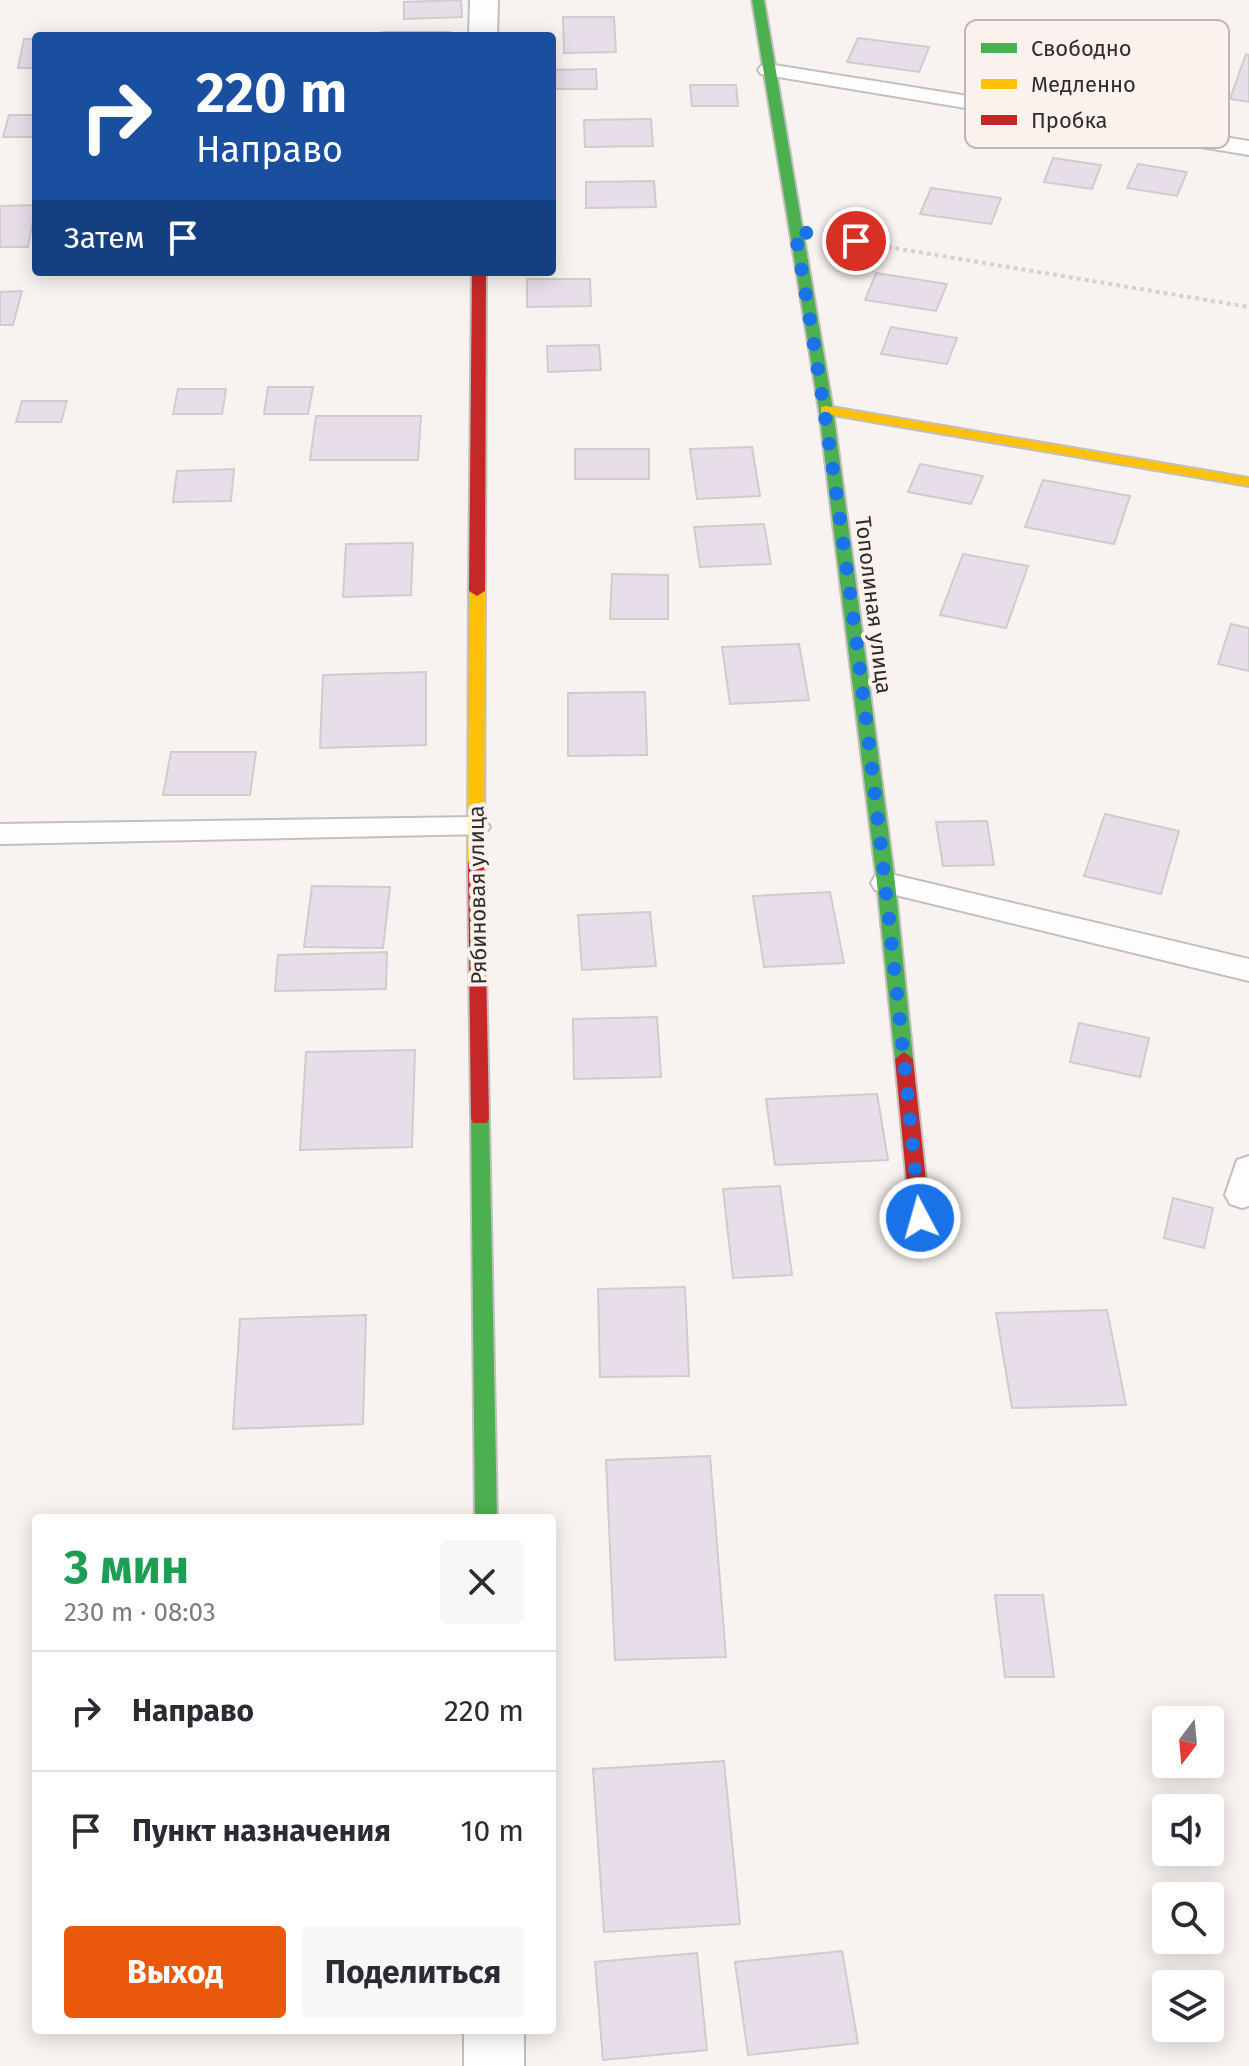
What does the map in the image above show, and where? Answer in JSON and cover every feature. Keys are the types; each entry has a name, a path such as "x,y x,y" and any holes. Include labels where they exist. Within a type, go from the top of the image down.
{"street":[{"path":"483,32 484,0"},
{"name":"Тополиная улица","path":"758,0 826,410 886,883 920,1218"},
{"name":"Рябиновая улица","path":"479,276 475,827 486,1514"},
{"path":"826,410 1249,482"},
{"path":"494,2034 494,2066"}],"lane":[{"path":"768,70 965,102"},
{"path":"1229,145 1249,148"},
{"path":"0,834 475,827"},
{"path":"886,883 1249,970"}],"path":[{"path":"795,231 1249,307"}],"building":[{"path":"461,0 462,17 404,19 404,2"},
{"path":"563,17 614,17 616,52 564,53"},
{"path":"858,38 929,47 919,72 847,62"},
{"path":"24,39 32,39 32,68 18,68"},
{"path":"1246,54 1249,55 1249,102 1230,99"},
{"path":"596,69 597,89 556,89 556,70"},
{"path":"690,85 736,85 738,106 692,106"},
{"path":"9,115 32,115 32,137 3,137"},
{"path":"651,119 653,146 585,147 584,120"},
{"path":"1053,158 1101,165 1092,189 1044,182"},
{"path":"1138,164 1187,172 1177,196 1127,188"},
{"path":"654,181 656,207 586,208 586,182"},
{"path":"931,188 1001,198 991,224 920,214"},
{"path":"32,205 28,247 0,247 0,206"},
{"path":"876,273 947,284 936,311 865,300"},
{"path":"527,279 590,279 591,306 527,307"},
{"path":"22,291 13,325 0,325 0,292"},
{"path":"891,327 957,338 947,364 881,354"},
{"path":"599,345 601,370 548,372 547,346"},
{"path":"268,387 313,387 308,414 264,414"},
{"path":"178,389 226,389 222,414 173,414"},
{"path":"22,401 67,401 61,422 16,422"},
{"path":"316,416 421,416 418,460 310,460"},
{"path":"752,447 760,496 697,499 690,449"},
{"path":"575,449 649,449 649,479 575,479"},
{"path":"920,464 983,476 971,504 908,492"},
{"path":"234,469 231,501 173,502 177,471"},
{"path":"1043,480 1130,496 1114,544 1025,527"},
{"path":"764,524 771,564 700,567 694,527"},
{"path":"413,543 411,595 343,597 346,544"},
{"path":"963,554 1028,566 1006,628 940,615"},
{"path":"612,574 668,575 668,619 610,619"},
{"path":"1231,624 1249,628 1249,671 1218,664"},
{"path":"799,644 809,700 730,704 722,647"},
{"path":"426,672 426,745 320,748 323,675"},
{"path":"645,692 647,755 568,756 568,693"},
{"path":"171,752 256,752 250,795 163,795"},
{"path":"1105,814 1179,831 1161,894 1084,876"},
{"path":"987,821 994,865 943,866 936,822"},
{"path":"312,886 390,887 383,948 304,947"},
{"path":"830,892 844,963 764,967 753,896"},
{"path":"650,912 656,966 582,970 578,915"},
{"path":"387,952 386,989 275,991 278,955"},
{"path":"657,1017 661,1077 574,1079 573,1019"},
{"path":"1079,1023 1149,1038 1140,1077 1070,1062"},
{"path":"415,1050 412,1147 300,1150 306,1052"},
{"path":"877,1094 888,1160 775,1165 766,1099"},
{"path":"780,1186 792,1275 733,1278 723,1189"},
{"path":"1173,1198 1213,1208 1204,1248 1164,1238"},
{"path":"685,1287 689,1376 600,1377 598,1289"},
{"path":"1107,1310 1126,1405 1012,1408 996,1313"},
{"path":"366,1315 363,1424 233,1429 240,1319"},
{"path":"710,1456 726,1657 615,1660 606,1460"},
{"path":"995,1595 1043,1595 1054,1677 1005,1677"},
{"path":"724,1761 740,1924 604,1932 593,1769"},
{"path":"842,1951 858,2043 748,2055 735,1962"},
{"path":"697,1953 707,2050 603,2060 595,1962"}],"traffic: fast":[{"path":"758,0 826,410 886,883 904,1059"},
{"path":"480,1118 486,1514"}],"traffic: slow":[{"path":"826,410 1249,482"},
{"path":"476,863 477,591"}],"traffic: jam":[{"path":"477,591 479,276"},
{"path":"476,863 480,1118"},
{"path":"904,1059 920,1218"}],"route":[{"path":"856,241 795,231 826,410 886,883 920,1218"}]}
